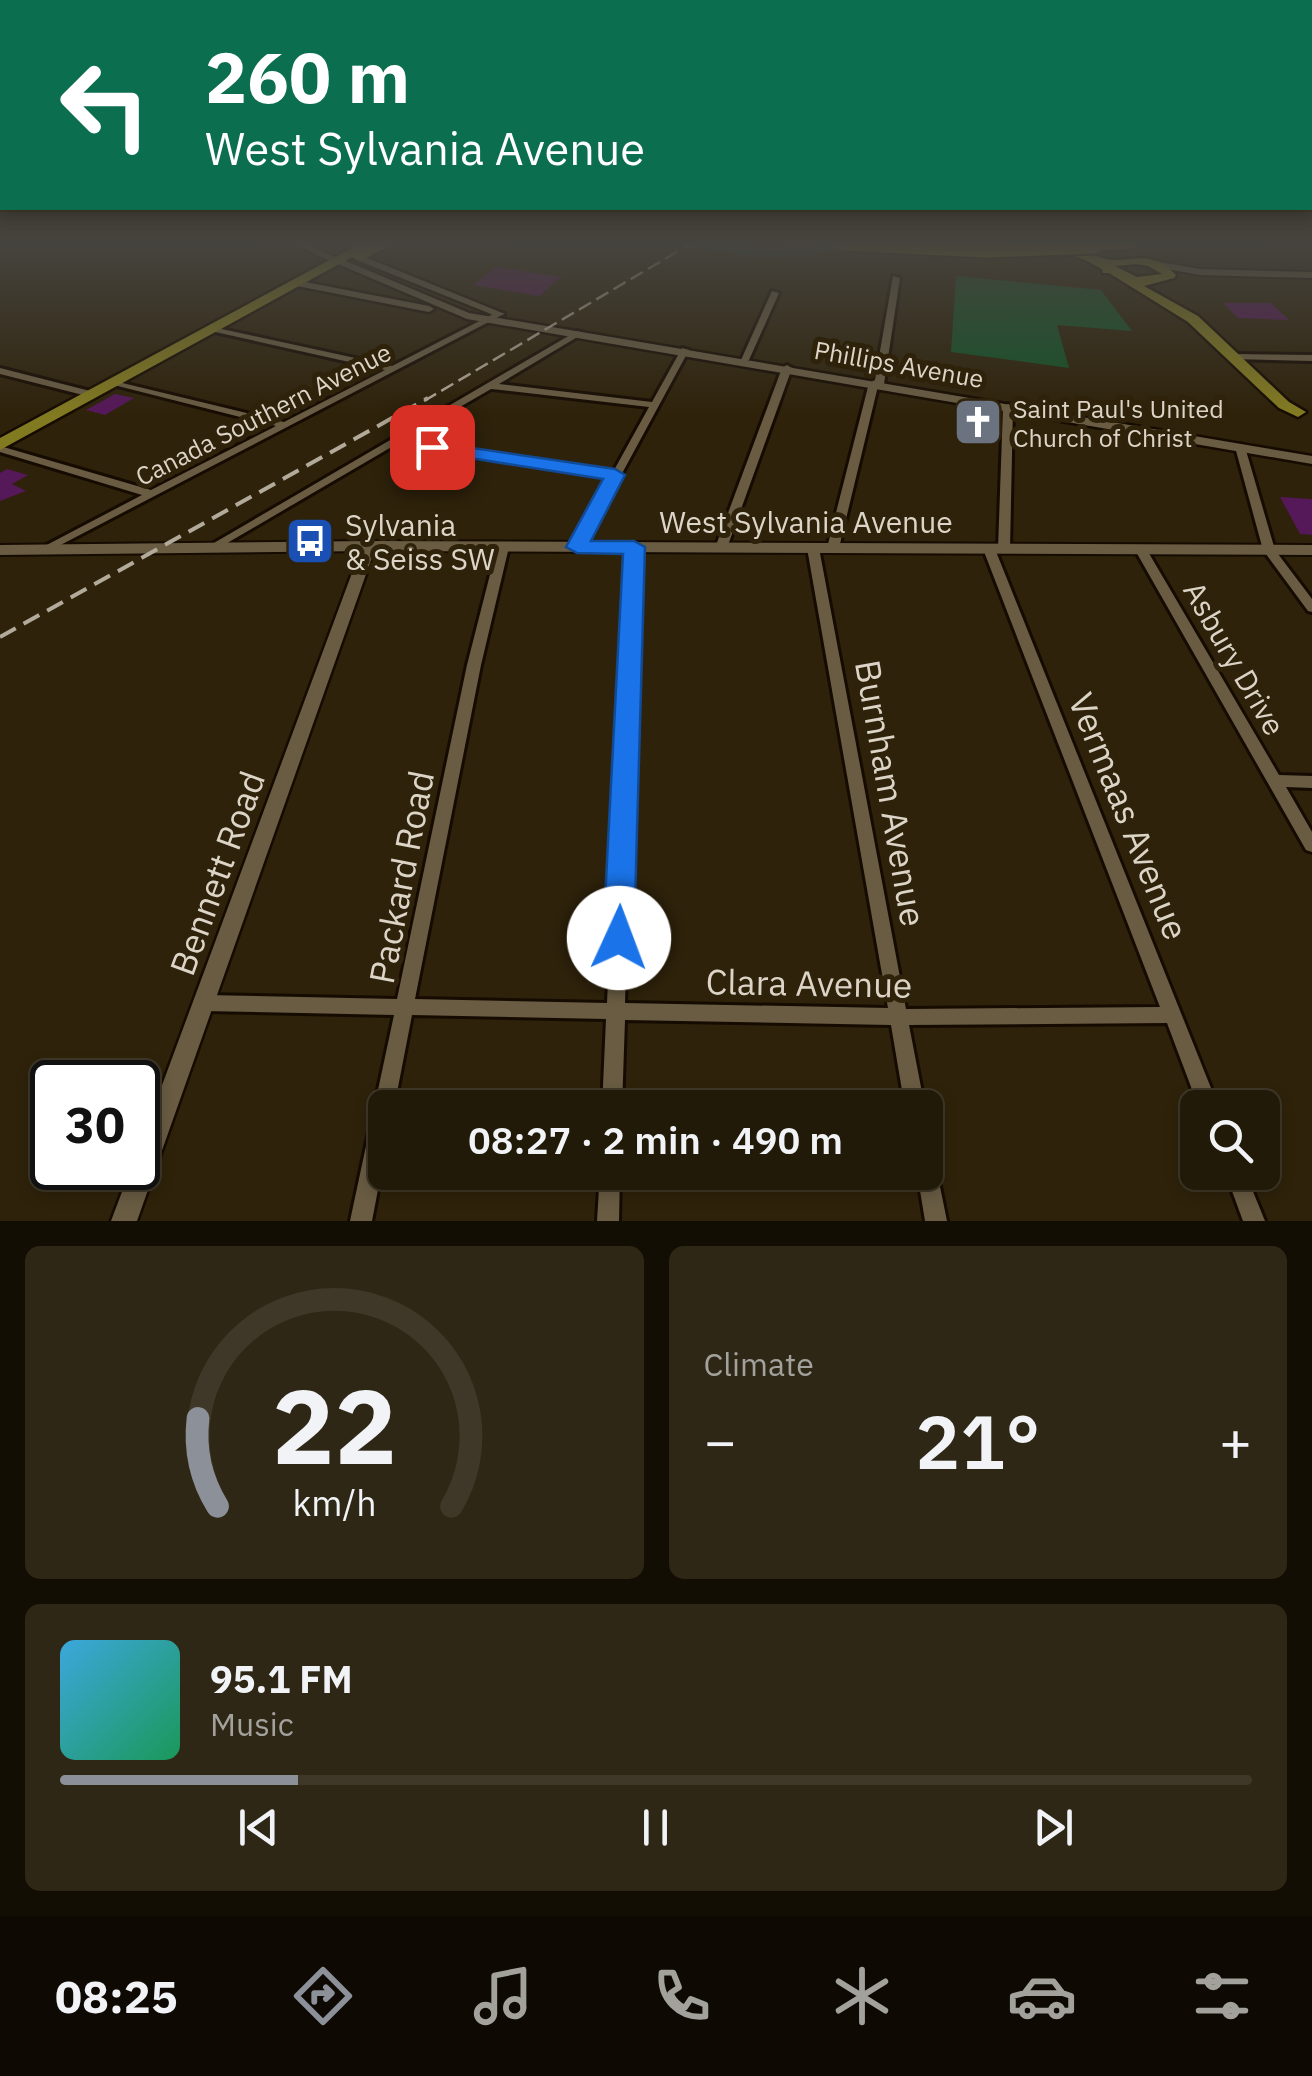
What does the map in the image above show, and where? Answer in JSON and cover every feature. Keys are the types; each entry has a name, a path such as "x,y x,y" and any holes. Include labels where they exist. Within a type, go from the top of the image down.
{"main road":[{"path":"0,447 264,300"},
{"path":"1165,300 1241,358"},
{"path":"1179,300 1203,315 1284,405 1312,426"},
{"name":"West Sylvania Avenue","path":"0,550 369,546 1312,550"}],"street":[{"name":"Phillips Avenue","path":"391,300 1312,460"},
{"name":"Phillips Avenue","path":"428,300 467,316"},
{"name":"Phillips Avenue","path":"459,300 495,317"},
{"path":"745,360 771,300"},
{"path":"834,548 876,383 892,300"},
{"name":"Canada Southern Avenue","path":"45,549 495,317"},
{"path":"211,328 393,369"},
{"path":"213,548 580,333"},
{"path":"577,547 685,350"},
{"path":"1241,358 1312,358"},
{"path":"720,548 787,368"},
{"path":"0,371 91,394"},
{"path":"112,382 284,426"},
{"path":"492,386 653,405"},
{"name":"Vermaas Avenue","path":"1008,406 997,549 1203,1090"},
{"path":"395,442 615,475"},
{"path":"0,447 152,494"},
{"path":"1240,447 1269,550 1312,608"},
{"name":"Bennett Road","path":"124,1221 369,546"},
{"name":"Packard Road","path":"362,1221 474,665 504,547"},
{"path":"613,1090 634,547"},
{"name":"Burnham Avenue","path":"813,548 912,1090"},
{"name":"Asbury Drive","path":"1141,550 1312,846"},
{"path":"1275,781 1312,782"},
{"name":"Clara Avenue","path":"204,1002 898,1017 1173,1015"},
{"path":"608,1221 609,1190"},
{"path":"930,1190 936,1221"},
{"path":"1242,1190 1254,1221"}],"green space":[{"path":"954,300 1109,300 1132,331 1057,325 1069,368 951,352"}],"building":[{"path":"1223,303 1271,303 1289,320 1238,318"},
{"path":"115,394 134,398 105,415 86,410"},
{"path":"7,469 28,475 12,484 26,491 0,501 0,473"},
{"path":"1280,497 1312,499 1312,535 1300,534"}],"railway":[{"path":"424,401 595,300"},
{"path":"0,637 428,398"}],"place":[{"name":"Saint Paul's United Church of Christ","path":"978,422"},
{"name":"Sylvania & Seiss SW","path":"310,541"}],"route":[{"path":"432,447 615,475 577,547 634,547 619,938"}]}
